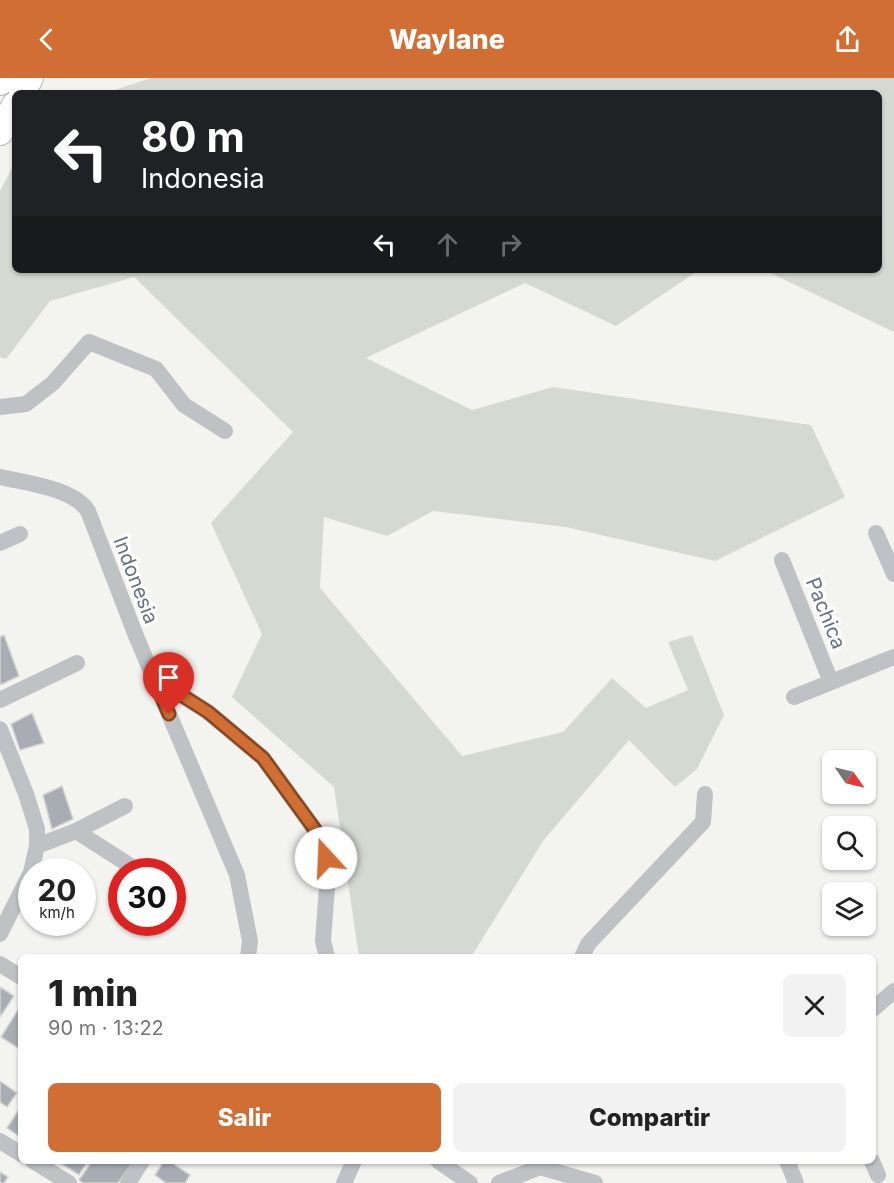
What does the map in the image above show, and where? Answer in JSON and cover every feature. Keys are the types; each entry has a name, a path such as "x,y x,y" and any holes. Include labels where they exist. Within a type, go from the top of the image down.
{"main road":[{"path":"0,82 2,78"},
{"path":"0,132 12,110"}],"street":[{"path":"0,407 26,404 53,383 89,342 156,369 184,405 225,431"},
{"name":"Indonesia","path":"0,477 64,493 83,503 88,511 136,636 237,875 250,941 248,954"},
{"path":"876,533 894,574"},
{"path":"0,543 20,534"},
{"name":"Pachica","path":"782,560 831,682"},
{"path":"794,697 894,657"},
{"path":"0,700 77,663"},
{"path":"153,677 208,712 263,758 324,842 328,874 323,941 326,954"},
{"path":"0,729 26,794 37,829 37,846 31,872 0,934"},
{"path":"583,954 588,944 704,822 705,794"},
{"path":"37,846 76,831 125,806"},
{"path":"76,831 118,858"},
{"path":"0,964 18,975"},
{"path":"876,1006 894,991"},
{"path":"0,1142 18,1152"},
{"path":"38,1164 69,1183"},
{"path":"128,1183 140,1164"},
{"path":"442,1164 470,1183"},
{"path":"499,1183 539,1164 596,1183"},
{"path":"788,1164 796,1183"}],"shaded area":[{"path":"151,78 894,78 894,332 770,273 882,273 882,90 115,90"},
{"path":"12,168 12,273 695,273 616,326 525,283 366,358 472,410 553,387 811,425 845,497 715,561 566,527 433,511 387,536 324,517 320,588 462,756 563,732 612,678 646,708 688,690 668,642 692,635 724,715 697,769 675,787 629,740 543,841 473,954 359,954 334,787 232,697 262,634 211,523 293,432 134,277 50,301 6,359 0,357 0,191"}],"building":[{"path":"4,635 19,676 0,685 0,637"},
{"path":"32,713 44,743 20,750 11,724"},
{"path":"62,786 73,819 52,829 43,795"},
{"path":"0,987 14,996 0,1017"},
{"path":"18,1010 18,1048 1,1037"},
{"path":"0,1081 17,1093 7,1107 0,1102"},
{"path":"18,1111 18,1135 7,1128"},
{"path":"62,1164 86,1164 79,1175"},
{"path":"90,1164 132,1164 118,1183 83,1183 79,1180"},
{"path":"162,1164 174,1164 190,1175 185,1183 166,1183 155,1175"},
{"path":"0,1172 8,1177 4,1183 0,1183"}],"route":[{"path":"169,714 153,677 208,712 263,758 324,842 326,858"}]}
